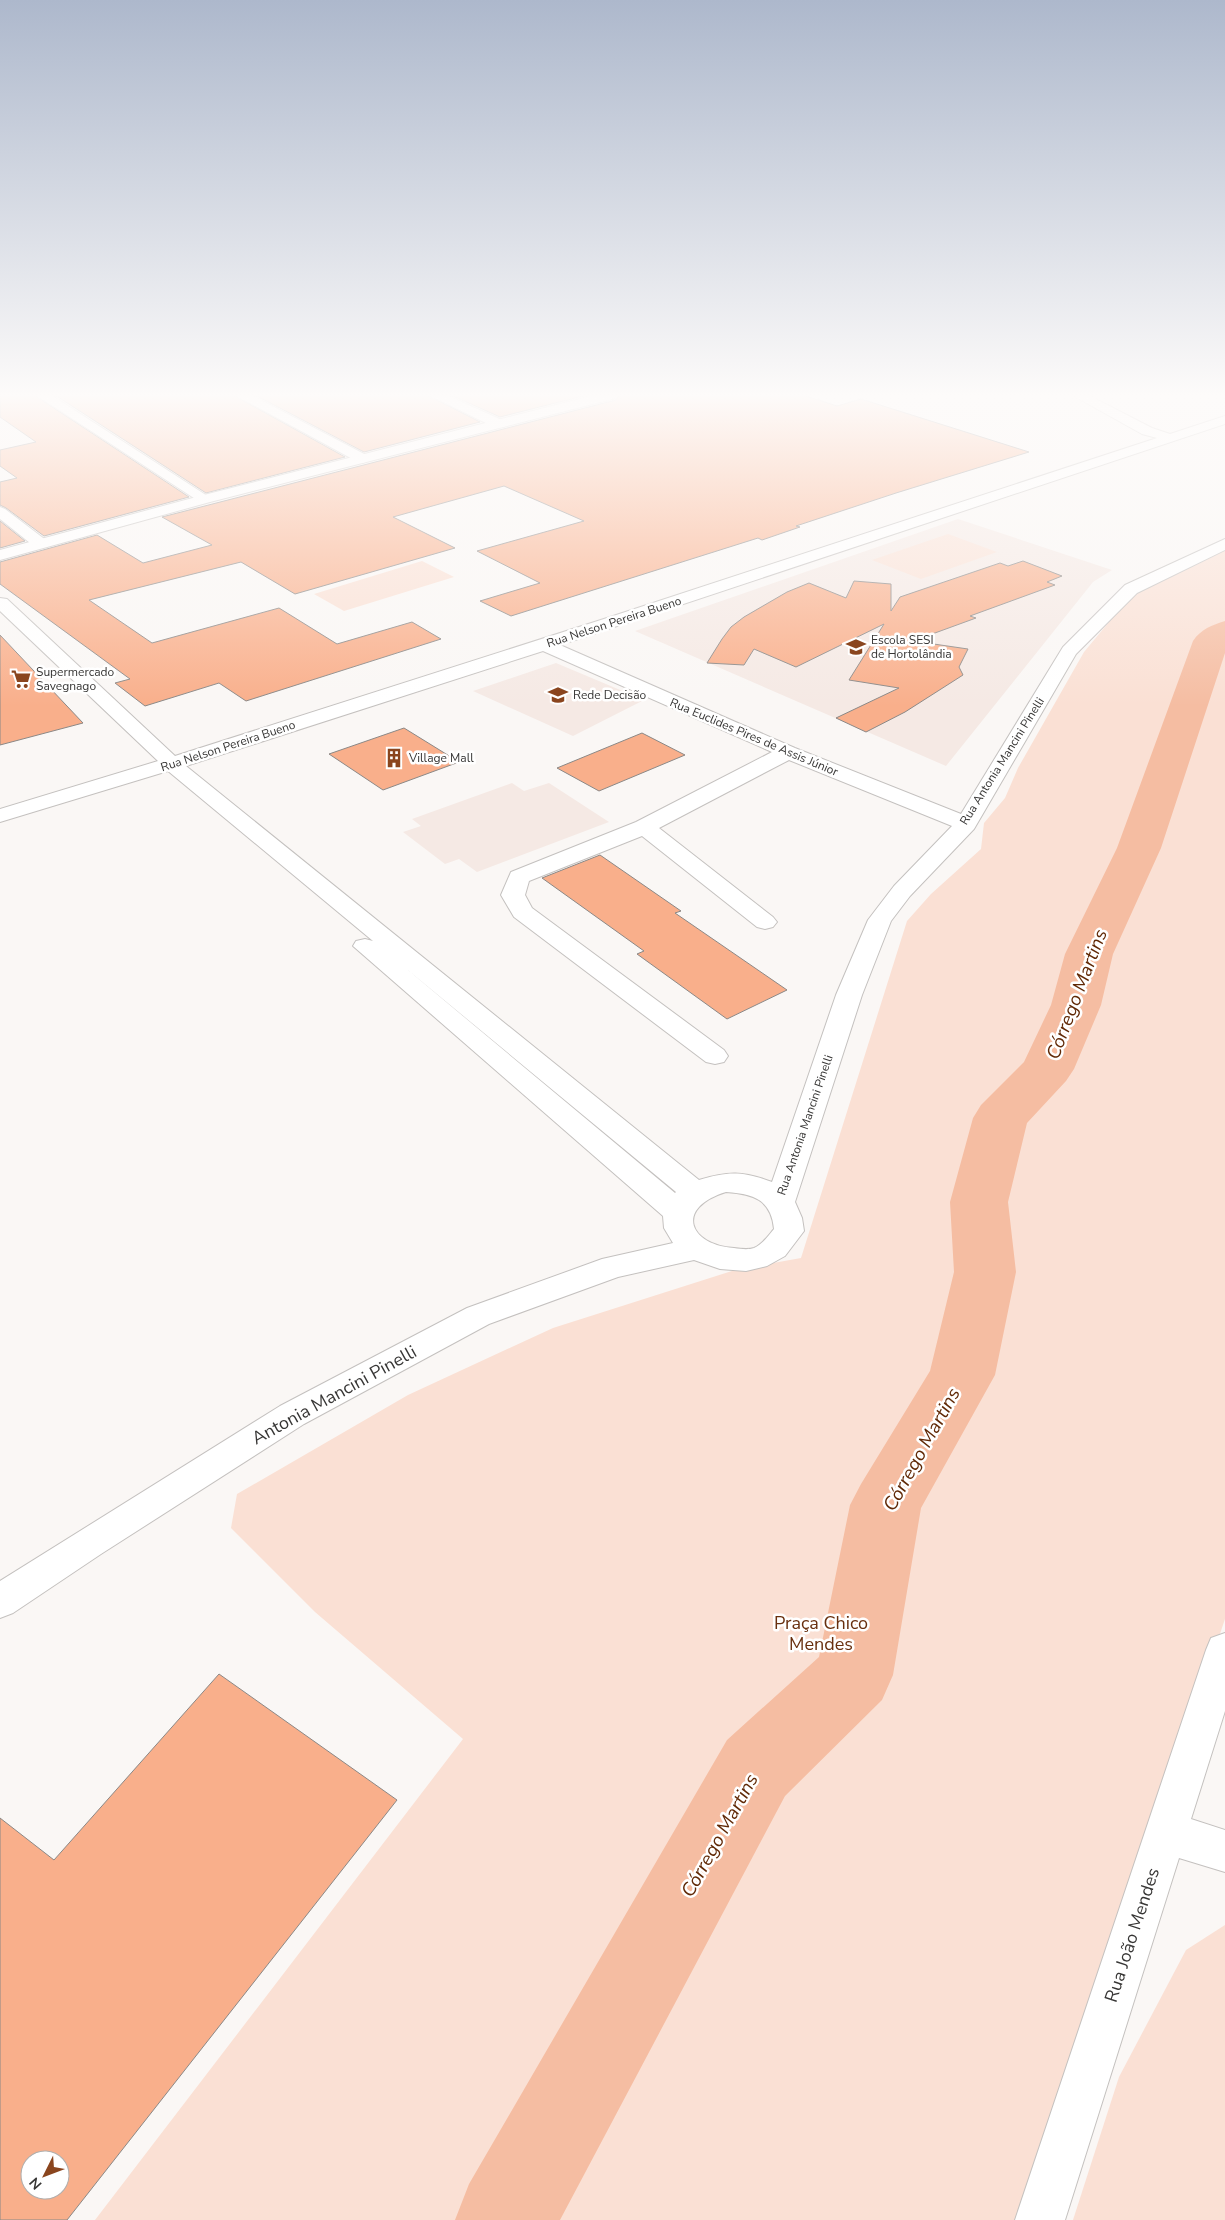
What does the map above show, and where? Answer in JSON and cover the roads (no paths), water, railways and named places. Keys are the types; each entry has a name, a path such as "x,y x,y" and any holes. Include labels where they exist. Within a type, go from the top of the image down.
{"street":[{"path":"0,555 205,499"},
{"name":"Rua Nelson Pereira Bueno","path":"546,636 948,499"},
{"name":"Rua Nelson Pereira Bueno","path":"0,816 160,757 980,499"},
{"path":"0,512 41,544"},
{"name":"Rua Antonia Mancini Pinelli","path":"780,1202 849,995 880,920 902,891 966,824 1069,652 1131,590 1225,544"},
{"path":"1,603 160,757 686,1202"},
{"name":"Rua Euclides Pires de Assis Júnior","path":"546,636 788,752 966,824"},
{"path":"715,1056 522,912 512,895 519,877 644,827 788,752"},
{"path":"644,827 765,922"},
{"path":"725,1182 742,1183 759,1188 780,1202 789,1218 789,1231 770,1253 752,1260 733,1261 713,1258 696,1249 684,1238 677,1225 686,1202 709,1185 725,1182"},
{"name":"Antonia Mancini Pinelli","path":"0,1601 88,1543 292,1415 478,1316 613,1267 696,1249"},
{"name":"Rua João Mendes","path":"1040,2220 1225,1650"},
{"path":"1166,1833 1225,1851"}],"waterway":[{"name":"Córrego Martins","path":"505,2220 756,1768 854,1675 886,1505 962,1375 985,1272 979,1202 1001,1118 1047,1069 1076,1005 1089,954 1139,848 1211,641 1225,632"}],"place":[{"name":"Escola SESI de Hortolândia","path":"856,647"},
{"name":"Supermercado Savegnago","path":"21,679"},
{"name":"Rede Decisão","path":"558,695"},
{"name":"Village Mall","path":"394,758"}],"park label":[{"name":"Praça Chico Mendes","path":"821,1634"}]}
